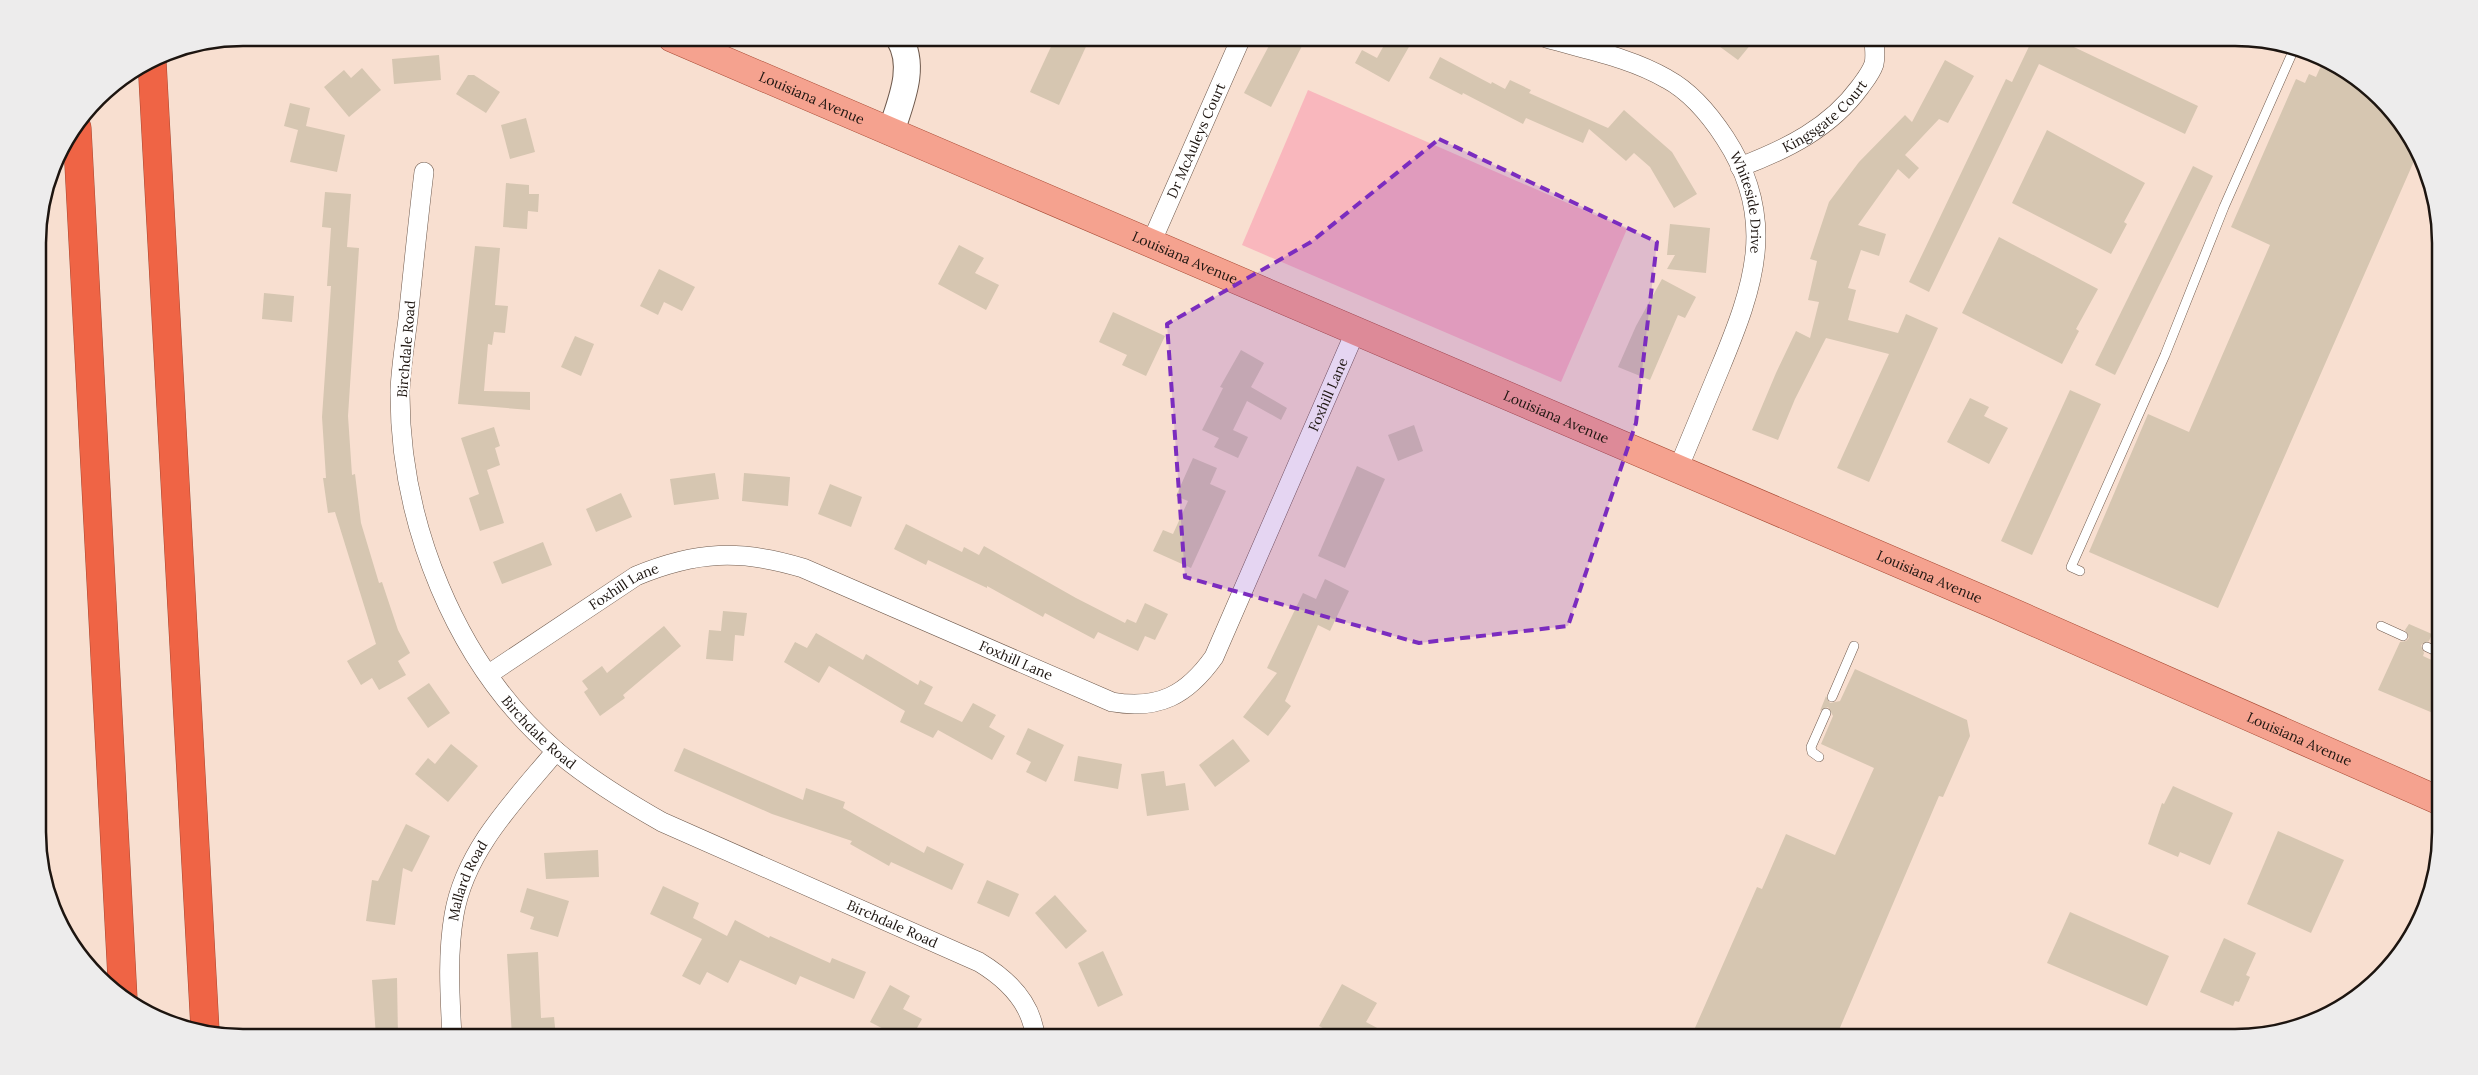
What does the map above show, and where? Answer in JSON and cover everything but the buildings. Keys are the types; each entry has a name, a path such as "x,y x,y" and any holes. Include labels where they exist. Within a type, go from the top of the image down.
{"highway":[{"path":"152,69 206,1025"},
{"path":"77,137 122,988"}],"main road":[{"name":"Louisiana Avenue","path":"691,46 1998,606 2432,797"}],"street":[{"path":"891,132 904,92 907,70 907,56 903,46"},
{"name":"Dr McAuleys Court","path":"1151,243 1237,46"},
{"name":"Whiteside Drive","path":"1576,46 1645,66 1670,80 1692,97 1716,125 1740,167 1753,205 1756,234 1751,288 1742,315 1678,469"},
{"name":"Kingsgate Court","path":"1740,167 1786,148 1838,114 1849,103 1870,73 1875,57 1874,46"},
{"name":"Birchdale Road","path":"424,172 400,388 402,439 411,498 430,563 446,603 462,633 489,674 514,708 556,751 588,777 624,801 662,822 979,962 995,972 1017,993 1027,1008 1034,1029"},
{"name":"Foxhill Lane","path":"489,674 636,576 661,566 687,560 736,554 762,557 803,568 1112,702 1143,704 1173,696 1202,674 1214,657 1356,330"},
{"name":"Mallard Road","path":"452,1029 449,982 450,940 454,913 465,879 476,854 499,819 556,751"}],"lane":[{"path":"2080,571 2071,567 2165,355 2224,207 2291,55"},
{"path":"2381,626 2403,636"},
{"path":"1832,697 1854,646"},
{"path":"2426,647 2432,650"},
{"path":"1819,757 1812,752 1811,746 1826,713"}],"highlighted area":[{"path":"1439,139 1657,242 1636,423 1568,626 1419,643 1185,577 1167,324 1311,242"}],"shaded area":[{"path":"1308,90 1627,229 1561,382 1242,245"}]}
